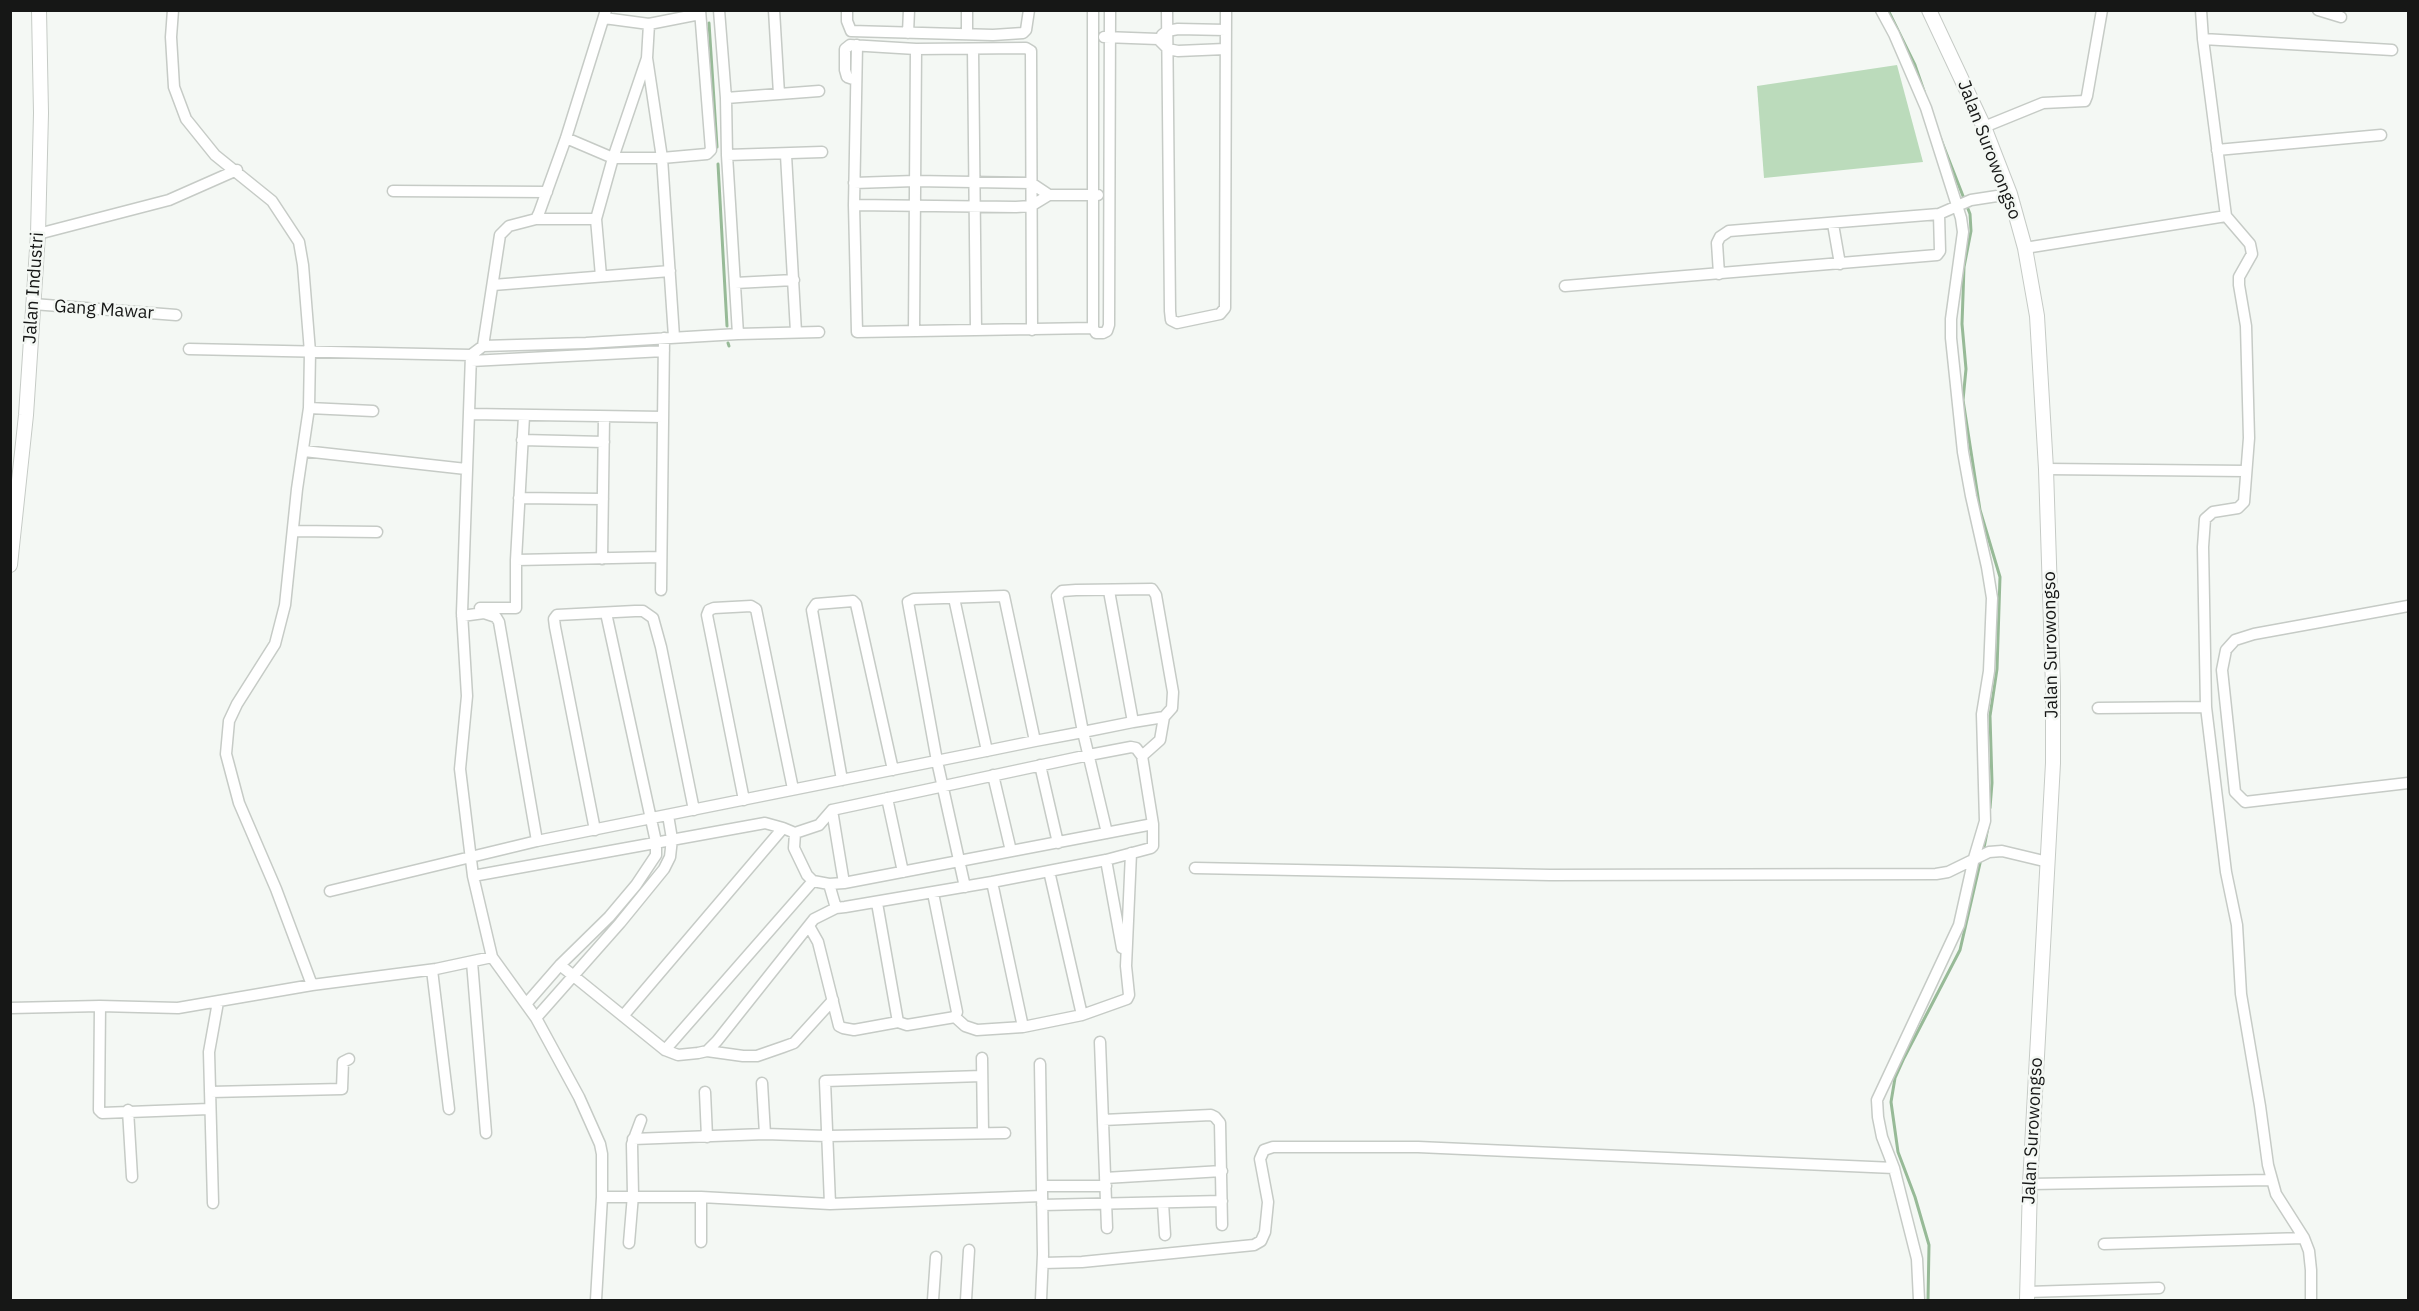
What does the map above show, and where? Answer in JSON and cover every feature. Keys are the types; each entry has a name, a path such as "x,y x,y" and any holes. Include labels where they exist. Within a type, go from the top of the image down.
{"street":[{"name":"Jalan Industri","path":"10,565 26,415 38,234 41,113 39,10"},
{"path":"173,10 171,37 174,87 186,119 215,154 272,201 290,225 299,242 303,265 310,352 309,408 297,489 295,531 285,605 275,644 237,704 229,721 226,754 239,803 276,889 312,985"},
{"path":"719,10 726,98 727,155 738,334"},
{"path":"774,10 779,94"},
{"path":"847,10 846,21 851,32 1020,35 1026,30 1029,10"},
{"path":"908,33 909,10"},
{"path":"967,10 967,33"},
{"path":"1093,10 1093,328 1096,333 1107,331 1109,325 1110,10"},
{"path":"1167,10 1170,311 1171,320 1177,323 1221,314 1225,309 1226,10"},
{"path":"1881,10 1926,108 1963,203 1963,232 1951,319 1951,338 1963,452 1988,567 1992,598 1989,671 1982,714 1985,821 1981,855 1959,925 1879,1094 1877,1109 1890,1168 1917,1259 1919,1300"},
{"name":"Jalan Surowongso","path":"1929,10 1984,127 2010,194 2025,248 2037,316 2046,469 2053,687 2048,862 2030,1184 2027,1296"},
{"path":"1984,127 2043,103 2085,101 2102,10"},
{"path":"2202,10 2203,39 2226,216 2252,248 2252,254 2239,277 2246,326 2249,438 2242,505 2213,513 2205,519 2203,547 2206,707 2226,872 2237,925 2241,994 2271,1180 2311,1270 2311,1300"},
{"path":"2318,10 2341,16"},
{"path":"536,219 567,138 605,14 649,24 700,12 711,150 707,154 662,158 613,158 567,138"},
{"path":"649,24 647,58 662,158 670,271 669,338 664,351 661,590"},
{"path":"1158,39 1167,31 1178,29 1226,30"},
{"path":"1093,36 1158,39 1168,49 1178,51 1225,49"},
{"path":"2203,39 2392,50"},
{"path":"1032,330 1031,51 1026,48 916,49 846,46 847,77 856,80 854,205 856,332 914,332 1032,330 1093,328"},
{"path":"914,332 916,49"},
{"path":"973,49 976,330"},
{"path":"601,276 596,219 613,158 647,58"},
{"path":"726,98 819,91"},
{"path":"2217,150 2381,135"},
{"path":"727,155 786,155 822,152"},
{"path":"786,155 796,332"},
{"path":"38,234 169,200 237,170"},
{"path":"854,183 915,181 1031,183 1049,195"},
{"path":"393,191 547,192"},
{"path":"1719,274 1716,249 1724,233 1833,224 1915,214 1939,214 1963,203 2010,194"},
{"path":"854,205 1031,206 1049,195 1108,195"},
{"path":"1565,286 1937,255 1940,251 1939,214"},
{"path":"2025,248 2226,216"},
{"path":"596,219 536,219 509,226 500,235 483,346 471,358 462,612 467,696 460,769 473,876 492,957 536,1018 579,1097 600,1144 602,1197 596,1300"},
{"path":"1833,224 1840,264"},
{"path":"493,285 670,271"},
{"path":"735,283 794,280"},
{"name":"Gang Mawar","path":"33,304 176,315"},
{"path":"483,346 819,332"},
{"path":"189,349 471,358 664,351"},
{"path":"309,408 374,411"},
{"path":"470,414 663,417"},
{"path":"462,612 516,609 516,560 524,416"},
{"path":"602,559 604,417"},
{"path":"522,440 604,442"},
{"path":"304,451 466,469"},
{"path":"2046,469 2246,471"},
{"path":"519,498 603,499"},
{"path":"295,531 377,532"},
{"path":"516,560 661,557"},
{"path":"1107,833 1083,732 1057,596 1062,591 1152,590 1156,595 1173,692 1172,708 1164,717 1160,740 1142,756"},
{"path":"1109,591 1133,722"},
{"path":"965,887 937,761 908,605 914,599 1000,595 1006,599 1035,741"},
{"path":"954,598 987,751"},
{"path":"842,780 812,610 816,604 853,601 856,604 893,770"},
{"path":"744,800 707,615 709,610 714,608 751,606 756,609 793,789"},
{"path":"2409,606 2254,634 2235,640 2226,650 2222,670 2235,792 2246,802 2409,783"},
{"path":"595,830 554,622 557,615 643,611 649,614 656,623 694,810"},
{"path":"462,612 484,613 496,617 499,622 537,841"},
{"path":"526,1004 609,916 636,885 656,855 656,842 606,613"},
{"path":"2098,708 2206,707"},
{"path":"330,891 537,841 1164,717"},
{"path":"473,876 765,823 795,833 819,825 832,810 1131,747 1136,748 1142,756 1153,824 1152,847 1106,860 878,903 836,908 819,915 707,1051"},
{"path":"1040,765 1058,843"},
{"path":"993,775 1011,851"},
{"path":"887,798 903,872"},
{"path":"832,810 844,883"},
{"path":"536,1018 634,907 664,869 670,856 672,839 668,815"},
{"path":"795,833 794,848 807,875 813,881 829,884 1153,824"},
{"path":"623,1016 783,828"},
{"path":"1195,868 1550,875 1936,874 1948,872 1981,855 2002,851 2048,862"},
{"path":"1126,966 1131,853"},
{"path":"955,1017 965,1026 976,1030 1023,1027 1082,1015 1127,999 1130,995 1126,966 1106,860"},
{"path":"1048,871 1082,1015"},
{"path":"665,1050 813,881"},
{"path":"992,882 1023,1027"},
{"path":"829,884 836,908"},
{"path":"933,892 957,1012 955,1017"},
{"path":"878,903 898,1022"},
{"path":"809,926 818,942 839,1026 854,1030 898,1022 907,1025 955,1017"},
{"path":"10,1008 100,1006 178,1008 312,985 432,970 492,957"},
{"path":"472,962 486,1133"},
{"path":"561,965 665,1050 678,1055 707,1051 757,1056 783,1047 794,1043 833,1000"},
{"path":"432,970 449,1109"},
{"path":"213,1203 209,1052 218,1002"},
{"path":"100,1006 99,1110 102,1113 128,1110 209,1109"},
{"path":"1100,1042 1107,1228"},
{"path":"982,1058 983,1132"},
{"path":"210,1092 342,1089 343,1062 350,1059"},
{"path":"1040,1064 1043,1263 1041,1300"},
{"path":"830,1204 826,1080 982,1076"},
{"path":"762,1083 765,1134"},
{"path":"705,1092 707,1137"},
{"path":"128,1110 132,1176"},
{"path":"1103,1120 1211,1114 1220,1123 1222,1225"},
{"path":"629,1243 633,1195 633,1139 641,1120"},
{"path":"633,1139 765,1134 827,1136 1005,1133"},
{"path":"1043,1263 1082,1262 1254,1245 1261,1241 1265,1232 1268,1202 1260,1159 1264,1150 1273,1147 1418,1147 1890,1168"},
{"path":"1042,1196 1106,1182 1222,1171"},
{"path":"2030,1184 2271,1180"},
{"path":"602,1197 633,1195 701,1197 830,1204 1042,1196 1107,1204 1222,1202"},
{"path":"701,1197 701,1242"},
{"path":"1163,1203 1165,1235"},
{"path":"2104,1244 2299,1239"},
{"path":"966,1300 969,1250"},
{"path":"933,1300 936,1257"},
{"path":"2027,1296 2159,1288"}],"green space":[{"path":"1897,65 1923,162 1764,178 1757,86"}],"waterway":[{"path":"1888,10 1915,65 1924,91"},
{"path":"709,23 717,147"},
{"path":"1940,137 1970,214 1971,231 1964,267 1962,324 1966,369 1963,400 1980,510 2000,577 1997,669 1990,716 1992,783 1990,808"},
{"path":"718,164 727,326"},
{"path":"1983,853 1988,827"},
{"path":"1928,1300 1929,1245 1915,1197 1898,1152 1891,1102 1895,1078 1904,1058 1960,950 1981,859"}]}
